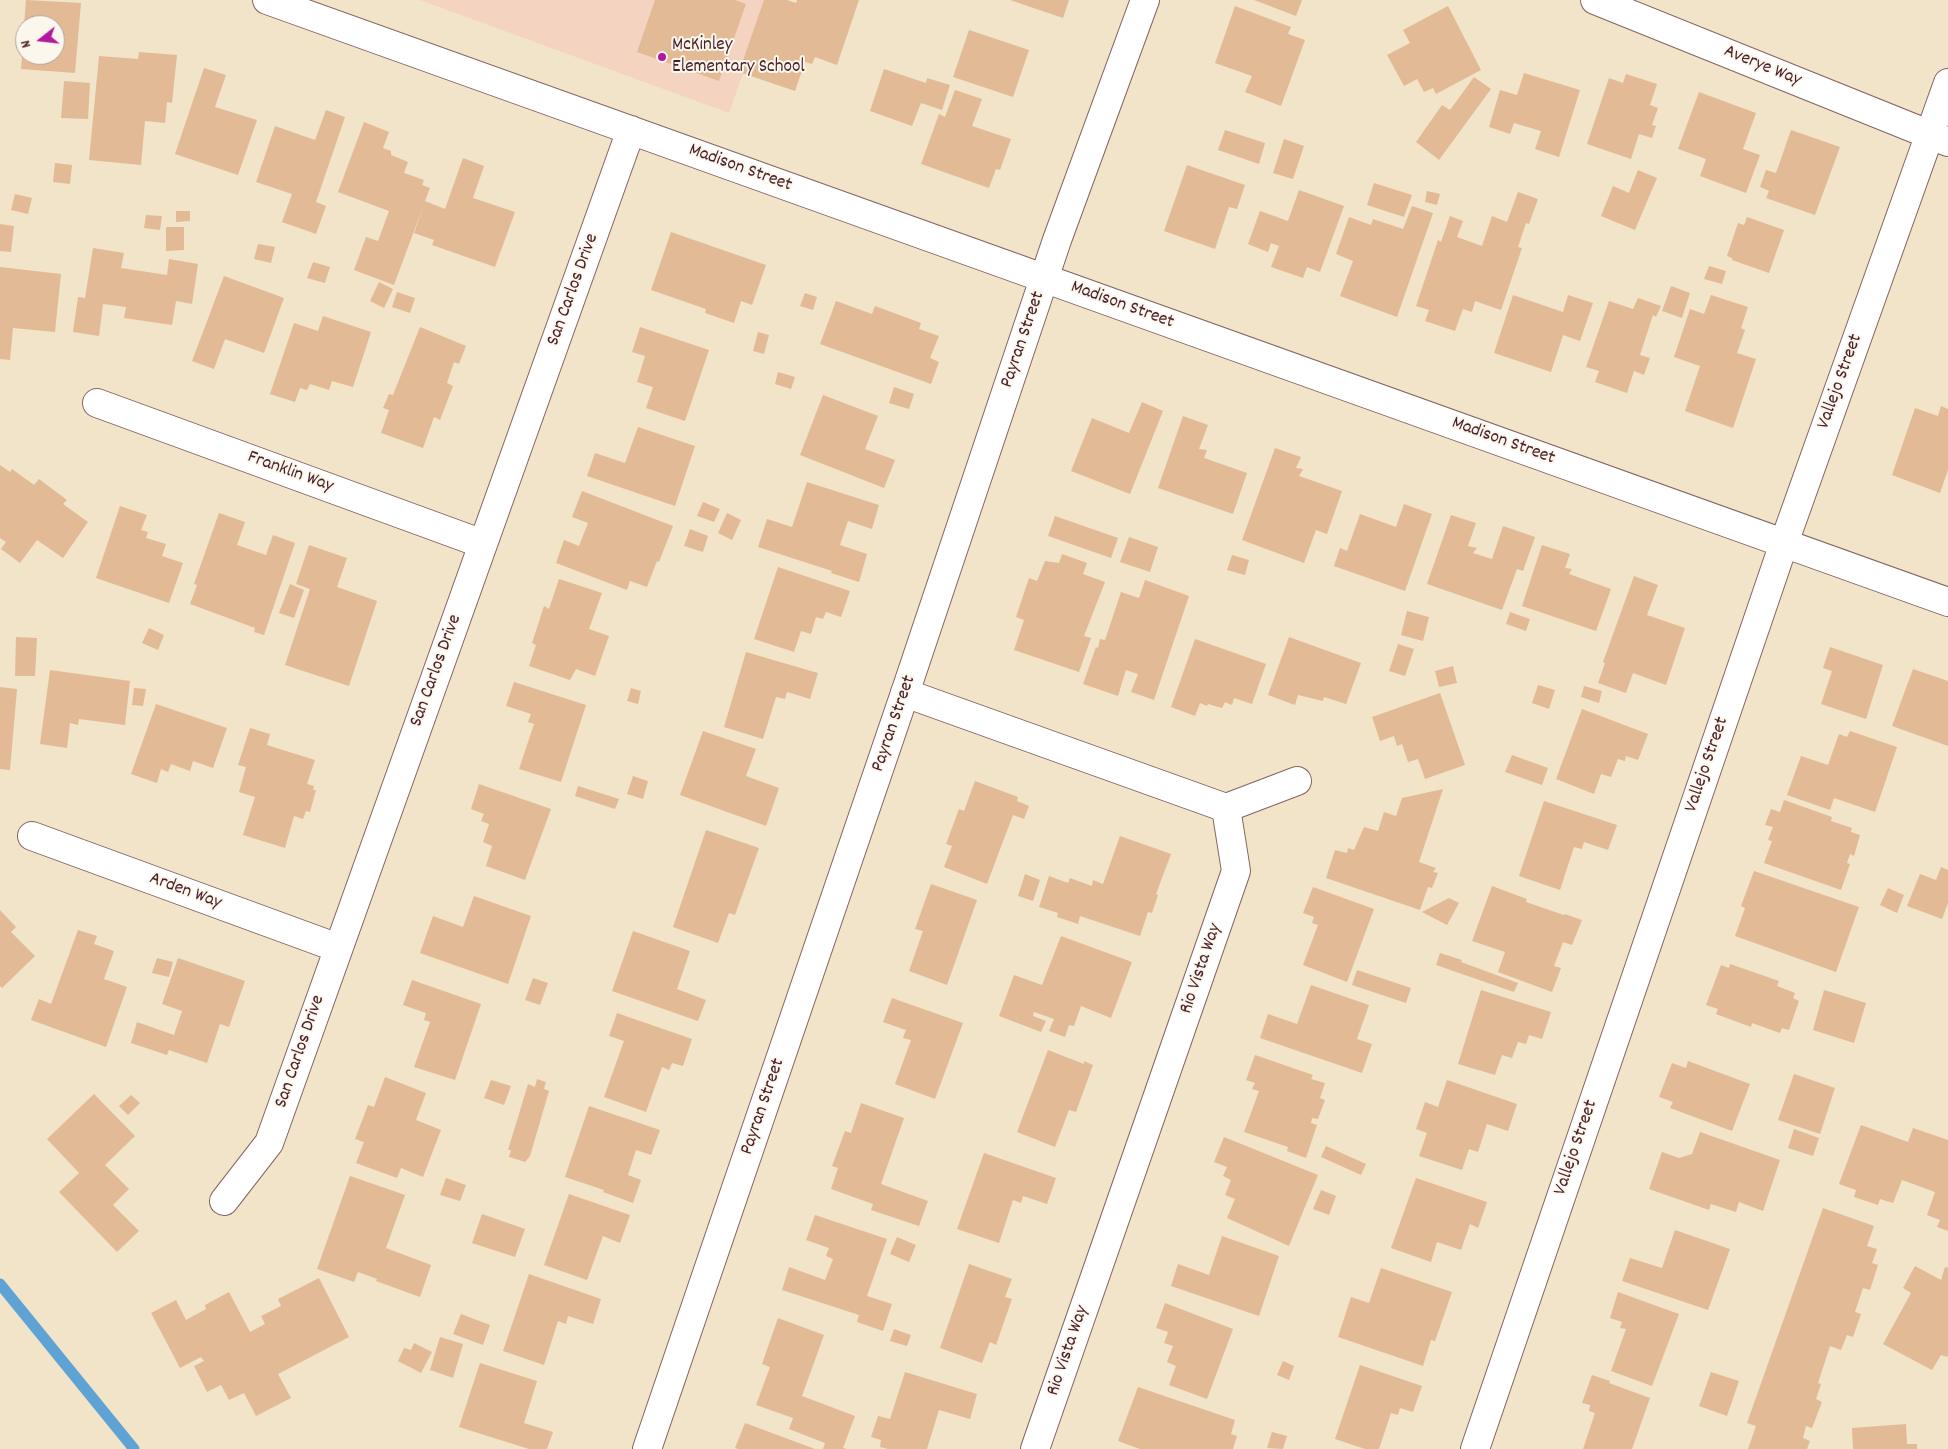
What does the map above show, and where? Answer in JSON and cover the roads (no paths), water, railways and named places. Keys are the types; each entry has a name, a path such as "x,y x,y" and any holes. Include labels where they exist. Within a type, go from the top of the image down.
{"street":[{"name":"Madison Street","path":"267,0 1948,602"},
{"name":"Payran Street","path":"647,1449 905,693 1057,240 1145,0"},
{"name":"Averye Way","path":"1595,0 1939,139"},
{"name":"Vallejo Street","path":"1475,1449 1784,543 1939,139 1948,83"},
{"name":"San Carlos Drive","path":"224,1201 269,1143 631,130"},
{"name":"Franklin Way","path":"97,403 483,544"},
{"path":"905,693 1226,808 1297,781"},
{"name":"Rio Vista Way","path":"1035,1449 1236,871 1226,808"},
{"name":"Arden Way","path":"32,836 338,948"}],"waterway":[{"path":"0,1284 134,1449"}],"place":[{"name":"McKinley Elementary School","path":"662,57"}]}
